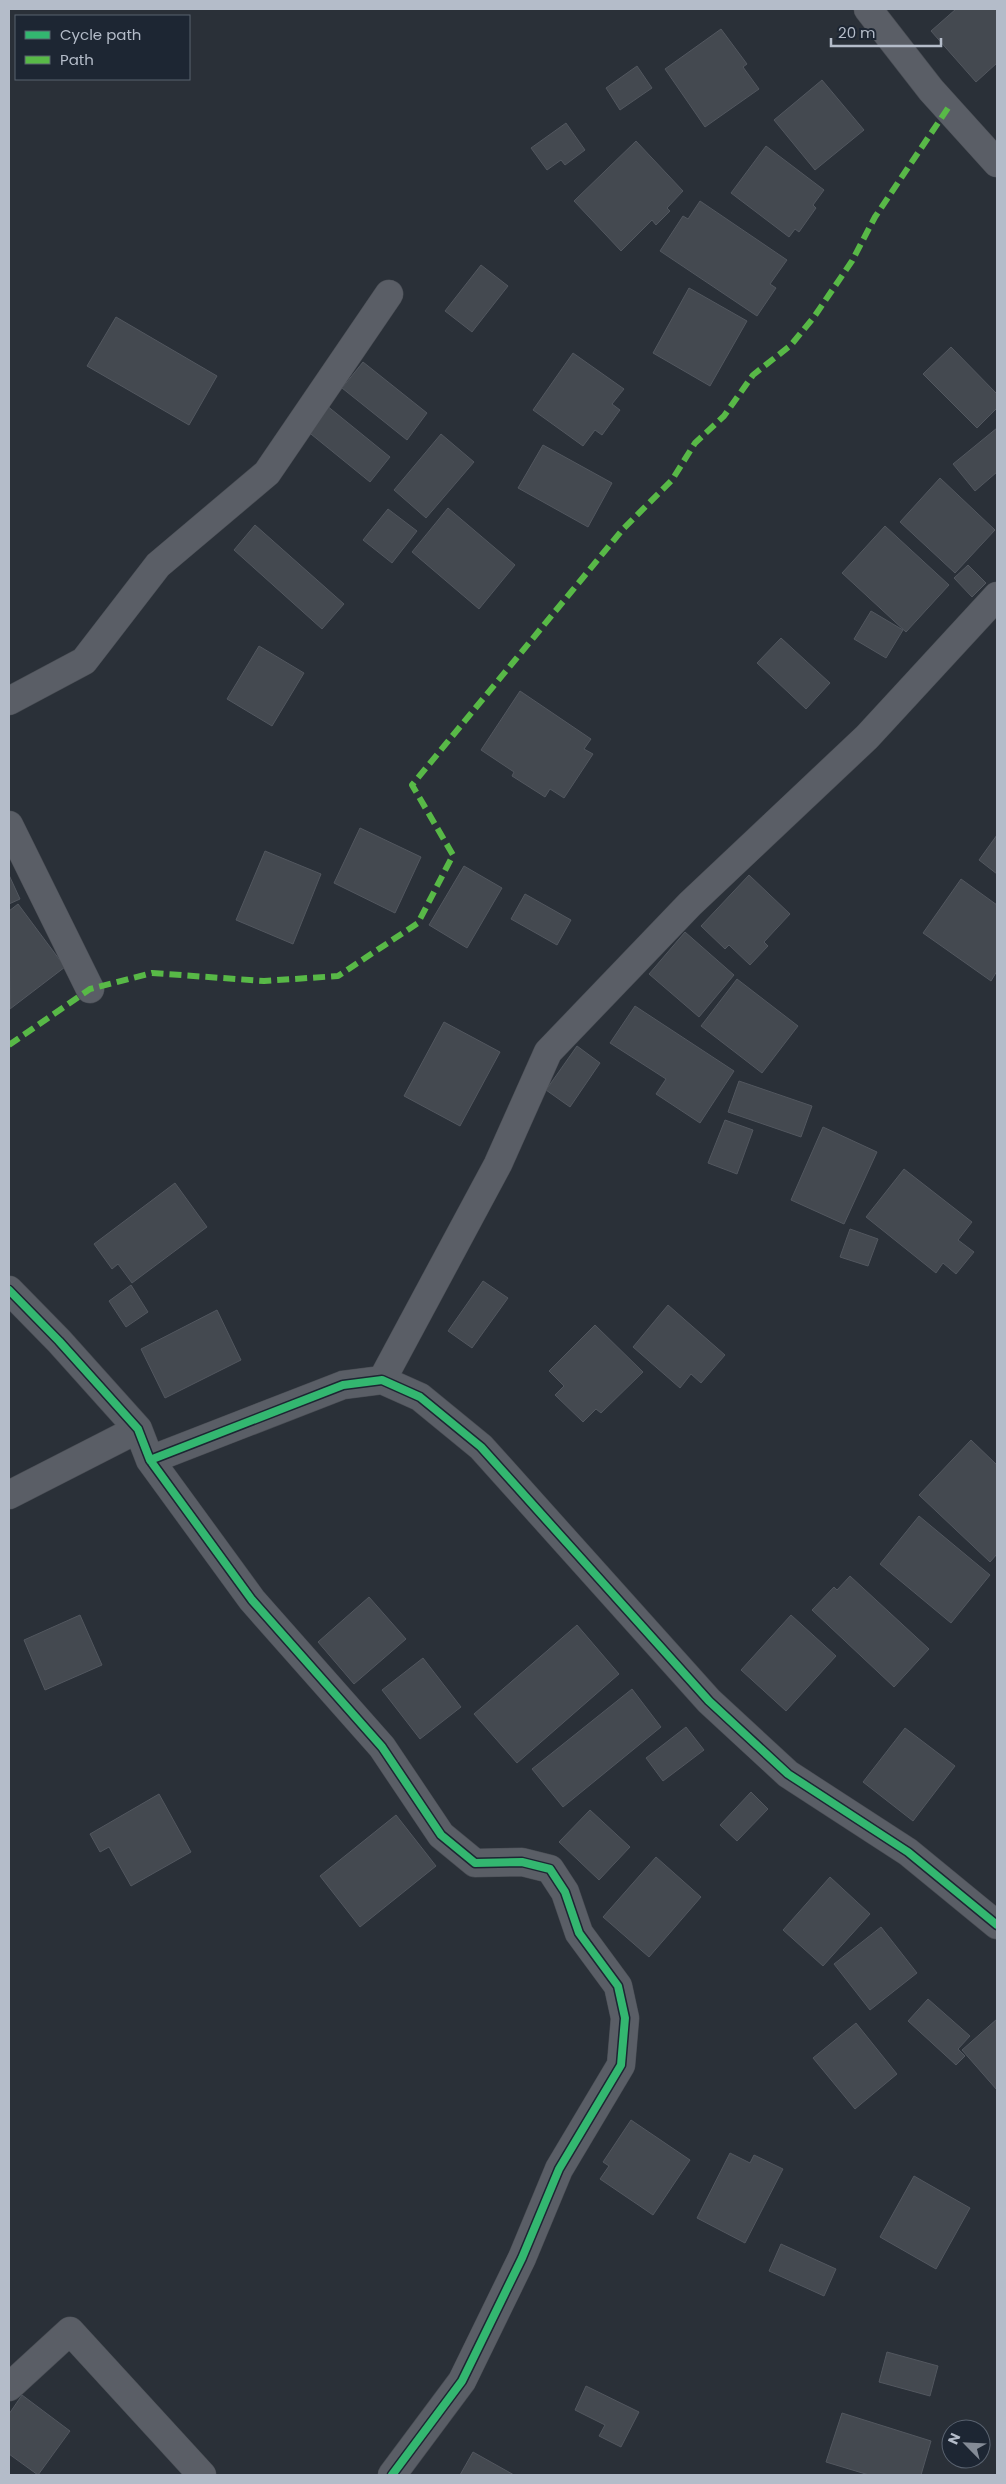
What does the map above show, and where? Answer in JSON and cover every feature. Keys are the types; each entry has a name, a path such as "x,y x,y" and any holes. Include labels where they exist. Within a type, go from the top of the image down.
{"street":[{"path":"868,9 931,90 997,163"},
{"path":"9,701 84,661 158,565 267,473 389,294"},
{"path":"382,1380 498,1164 548,1052 690,904 867,737 997,596"},
{"path":"9,824 90,989"},
{"path":"9,1290 59,1341 138,1429 150,1460 252,1600 382,1747 442,1835 475,1863 522,1862 550,1869 565,1892 579,1933 618,1986 625,2018 621,2065 559,2169 522,2258 462,2381 392,2475"},
{"path":"150,1460 342,1385 382,1380 420,1397 481,1447 709,1701 788,1774 908,1852 997,1924"},
{"path":"9,1495 138,1429"},
{"path":"9,2387 70,2331 202,2475"}],"building":[{"path":"956,9 997,9 997,63 976,82 931,31"},
{"path":"721,29 747,64 743,67 759,89 705,127 665,69"},
{"path":"637,66 652,88 620,110 606,88"},
{"path":"822,80 864,130 815,170 774,120"},
{"path":"566,123 585,150 565,165 561,160 547,170 531,148"},
{"path":"636,141 683,191 667,208 670,211 656,225 652,220 621,251 574,201"},
{"path":"766,146 824,190 813,205 816,208 799,232 795,229 789,237 731,193"},
{"path":"700,201 787,260 770,284 776,288 757,316 660,251 683,216 688,219"},
{"path":"481,265 508,286 472,332 445,311"},
{"path":"689,288 747,321 710,386 653,353"},
{"path":"116,317 217,376 189,425 87,366"},
{"path":"951,347 997,394 997,408 977,428 923,374"},
{"path":"573,353 624,389 612,404 620,410 602,435 595,430 583,446 533,410"},
{"path":"363,362 427,413 407,440 342,388"},
{"path":"326,405 390,457 370,482 306,430"},
{"path":"997,428 997,472 975,491 953,464"},
{"path":"441,434 474,462 426,518 394,490"},
{"path":"543,445 612,483 588,527 518,488"},
{"path":"940,478 995,530 955,573 900,522"},
{"path":"448,508 515,565 479,609 412,552"},
{"path":"388,509 417,531 392,563 363,540"},
{"path":"255,525 344,604 322,629 234,550"},
{"path":"885,526 949,585 906,632 842,573"},
{"path":"968,565 986,583 972,597 954,578"},
{"path":"871,611 903,630 886,658 854,639"},
{"path":"781,638 830,683 806,709 757,663"},
{"path":"259,646 304,673 272,726 227,699"},
{"path":"520,691 591,739 584,749 593,754 564,798 550,789 545,797 512,776 514,772 481,750"},
{"path":"360,828 421,857 395,913 334,883"},
{"path":"997,835 997,874 979,860"},
{"path":"265,851 321,874 293,944 236,920"},
{"path":"464,866 502,888 467,948 429,925"},
{"path":"9,875 20,899 9,904"},
{"path":"749,875 790,914 764,942 768,946 750,965 729,945 725,949 701,926"},
{"path":"961,879 997,905 997,971 991,981 923,933"},
{"path":"525,894 571,920 557,945 511,919"},
{"path":"18,904 65,967 10,1009 9,911"},
{"path":"685,932 734,975 699,1017 649,974"},
{"path":"737,979 798,1026 762,1073 701,1026"},
{"path":"635,1006 734,1071 700,1123 656,1094 666,1079 610,1043"},
{"path":"444,1022 500,1052 460,1126 404,1096"},
{"path":"577,1046 600,1063 570,1107 546,1090"},
{"path":"739,1081 812,1106 801,1137 728,1112"},
{"path":"725,1120 753,1130 737,1174 708,1163"},
{"path":"823,1127 877,1152 844,1224 791,1200"},
{"path":"904,1169 972,1222 958,1240 974,1252 956,1274 943,1263 936,1273 866,1217"},
{"path":"175,1183 207,1227 132,1283 118,1264 112,1269 94,1244"},
{"path":"850,1229 878,1239 868,1266 840,1257"},
{"path":"483,1281 508,1298 472,1348 448,1331"},
{"path":"131,1285 148,1312 126,1327 109,1301"},
{"path":"668,1305 725,1355 701,1383 691,1374 680,1388 633,1347"},
{"path":"217,1310 241,1360 165,1398 141,1349"},
{"path":"595,1325 643,1372 601,1413 596,1409 583,1422 555,1395 564,1386 549,1371"},
{"path":"971,1440 997,1465 997,1554 990,1562 919,1495"},
{"path":"919,1516 990,1575 951,1623 880,1564"},
{"path":"850,1576 929,1649 894,1687 812,1610 834,1587 837,1590"},
{"path":"369,1597 406,1639 354,1684 318,1642"},
{"path":"80,1615 102,1665 45,1690 24,1640"},
{"path":"791,1615 836,1656 786,1711 741,1670"},
{"path":"577,1625 619,1674 517,1763 474,1714"},
{"path":"423,1658 461,1707 420,1739 382,1690"},
{"path":"632,1689 661,1727 563,1807 532,1769"},
{"path":"686,1727 704,1750 663,1781 646,1758"},
{"path":"905,1728 955,1766 913,1821 863,1782"},
{"path":"751,1792 768,1809 737,1841 720,1825"},
{"path":"159,1794 191,1852 131,1886 109,1847 100,1852 90,1834"},
{"path":"590,1810 630,1847 599,1880 559,1842"},
{"path":"396,1815 436,1866 360,1927 320,1876"},
{"path":"656,1857 701,1897 649,1957 603,1917"},
{"path":"830,1877 870,1914 823,1966 783,1930"},
{"path":"881,1927 917,1973 870,2010 834,1964"},
{"path":"928,1999 970,2036 958,2049 965,2056 956,2065 908,2021"},
{"path":"997,2019 997,2090 962,2050"},
{"path":"856,2023 897,2074 855,2109 813,2058"},
{"path":"631,2120 690,2160 653,2215 600,2179 609,2166 603,2162"},
{"path":"730,2153 750,2163 754,2155 783,2169 745,2243 697,2218"},
{"path":"914,2176 970,2208 936,2269 880,2237"},
{"path":"781,2244 836,2269 824,2296 769,2271"},
{"path":"887,2352 938,2366 930,2396 879,2382"},
{"path":"586,2386 639,2412 621,2447 599,2436 605,2425 575,2410"},
{"path":"22,2395 70,2431 38,2475 9,2454 9,2414"},
{"path":"842,2413 931,2441 921,2475 869,2475 826,2462"},
{"path":"473,2452 514,2475 460,2475"}],"marked path":[{"path":"9,1045 90,989 152,973 264,981 338,976 418,923 453,855 412,785 623,529 672,480 695,443 724,416 753,375 791,345 814,317 852,261 875,217 948,108"}],"cycle path":[{"path":"9,1290 59,1341 138,1429 150,1460 252,1600 382,1747 441,1835 475,1863 522,1862 550,1869 565,1892 579,1933 618,1986 625,2018 621,2065 559,2169 522,2258 462,2381 392,2475"},
{"path":"150,1460 343,1385 382,1380 420,1397 481,1447 709,1701 788,1774 908,1852 997,1925"}]}
